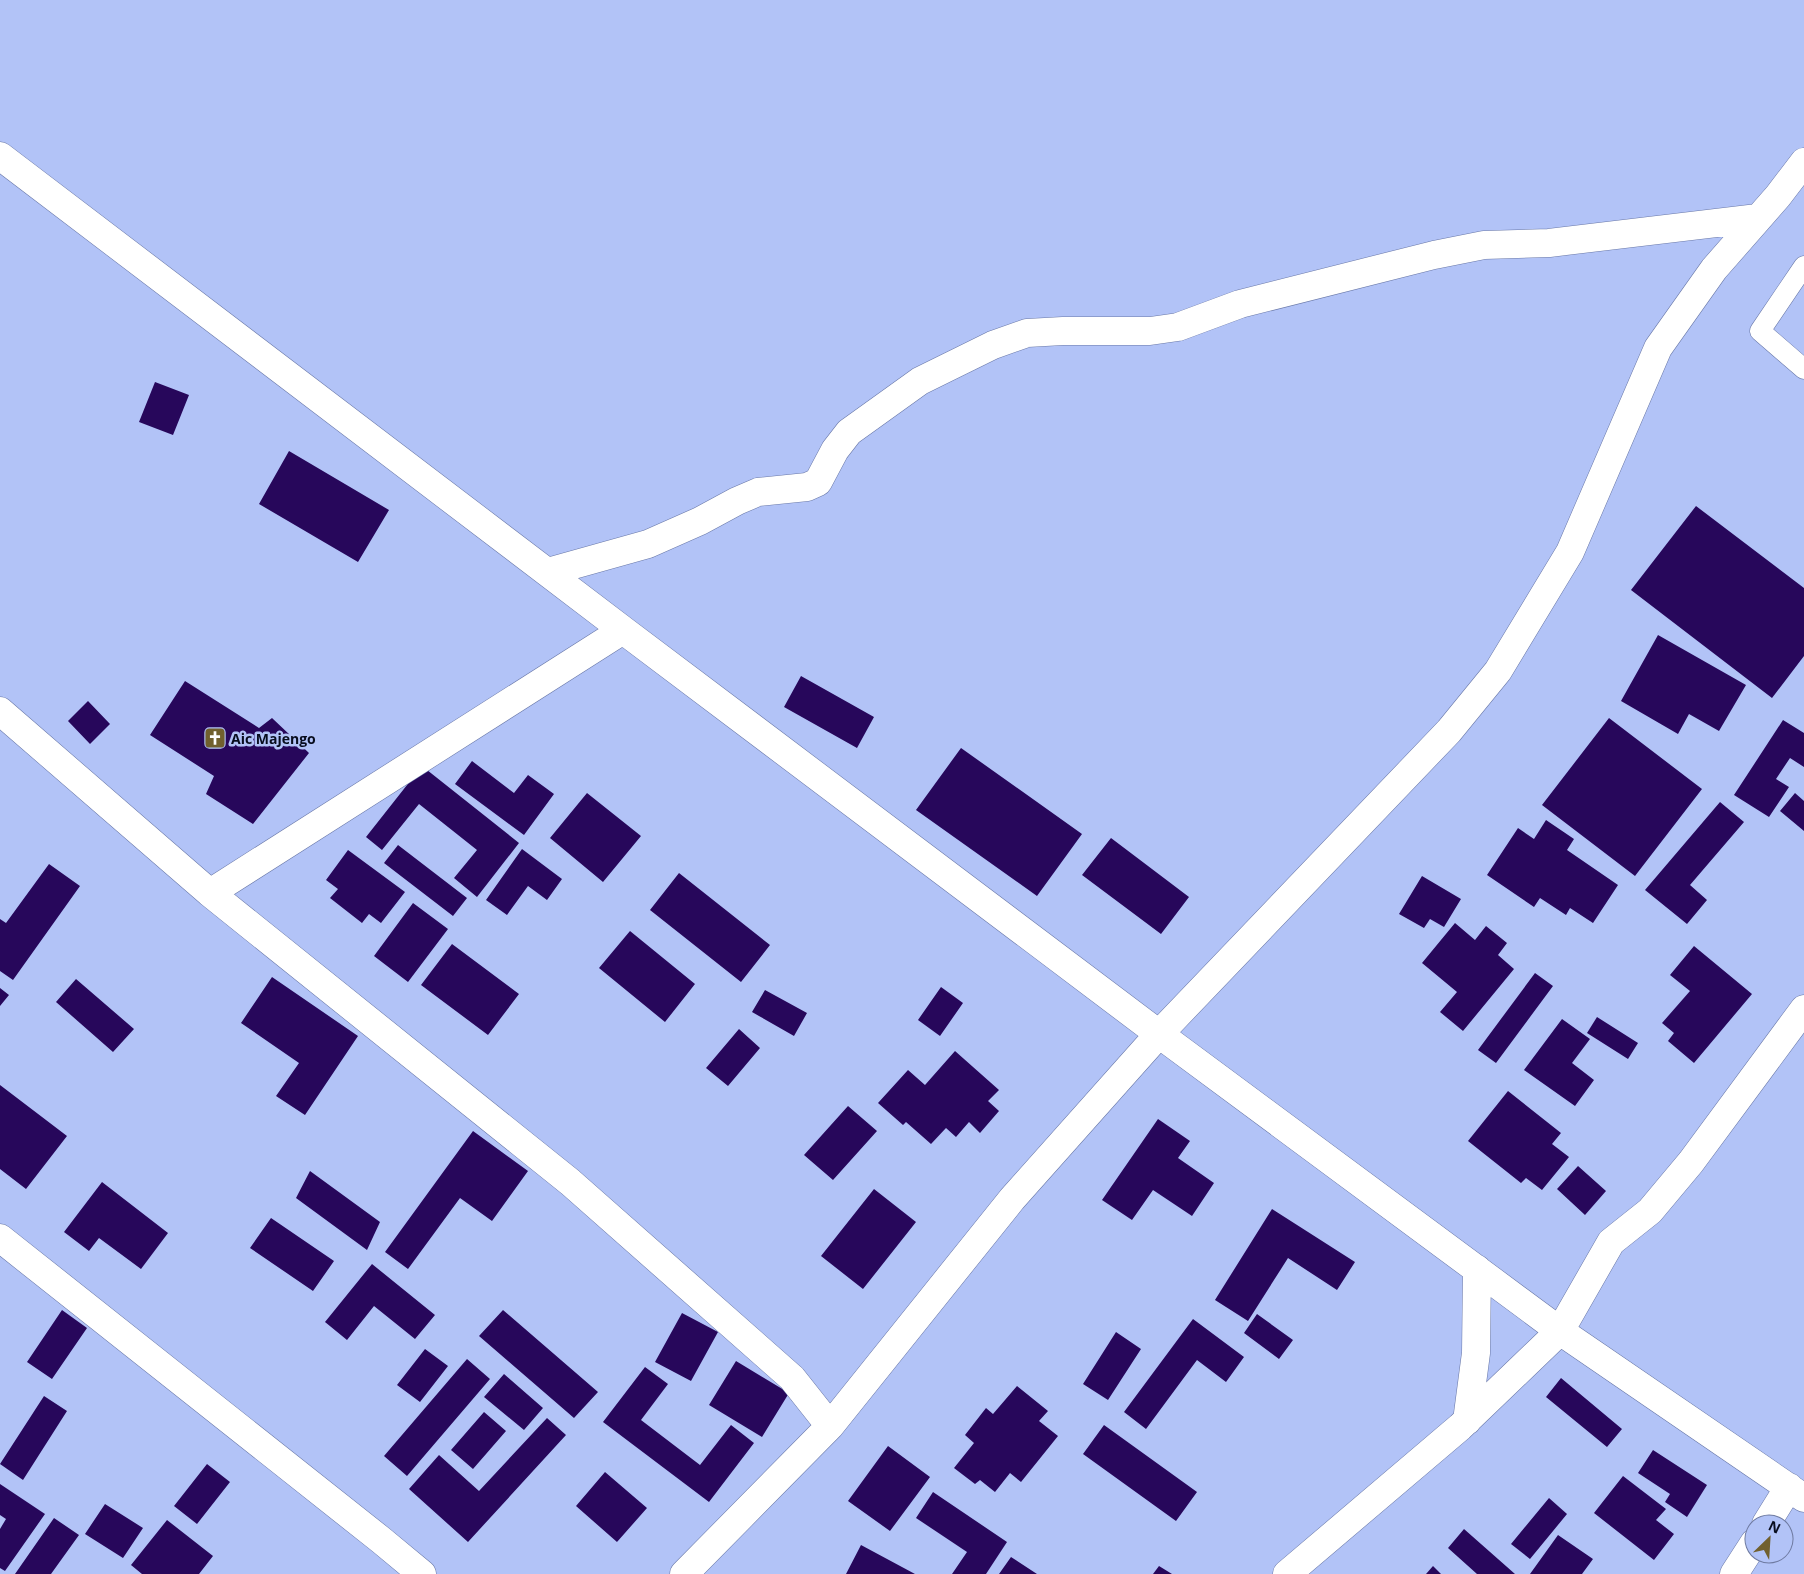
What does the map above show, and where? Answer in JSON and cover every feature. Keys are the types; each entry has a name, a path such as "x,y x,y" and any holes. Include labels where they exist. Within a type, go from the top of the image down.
{"street":[{"path":"0,156 1159,1034 1560,1331 1797,1493 1776,1514"},
{"path":"684,1574 830,1426 1012,1199 1159,1034 1449,731 1498,671 1570,552 1658,348 1714,269 1804,162"},
{"path":"548,572 648,544 700,521 737,500 758,492 807,487 814,484 818,482 834,450 848,432 920,381 992,345 1027,333 1150,330 1178,327 1240,304 1442,253 1484,245 1549,243 1758,218"},
{"path":"210,893 624,630"},
{"path":"0,711 210,893 570,1182 792,1378 830,1426"},
{"path":"1287,1574 1467,1420 1560,1331 1611,1242 1650,1211 1691,1162 1804,1009"},
{"path":"0,1238 422,1574"},
{"path":"1467,1420 1476,1353 1477,1269"},
{"path":"1734,1574 1744,1558"}],"lane":[{"path":"1804,266 1760,330 1804,370"}],"building":[{"path":"155,382 189,395 173,435 139,422"},
{"path":"289,451 389,510 358,562 259,504"},
{"path":"1696,506 1804,588 1804,656 1772,698 1631,590"},
{"path":"1658,635 1746,685 1719,731 1689,714 1678,734 1621,701"},
{"path":"801,676 874,717 857,748 784,707"},
{"path":"185,681 259,728 272,718 309,753 253,824 206,794 214,776 150,735"},
{"path":"88,701 110,724 90,744 68,721"},
{"path":"1609,718 1702,789 1635,876 1542,805"},
{"path":"1783,720 1804,733 1804,767 1790,758 1776,779 1789,787 1769,817 1734,795"},
{"path":"961,748 1082,834 1037,896 916,810"},
{"path":"472,761 514,793 528,775 554,794 524,835 455,784"},
{"path":"422,766 519,843 477,897 454,878 477,850 419,804 382,850 366,837"},
{"path":"587,793 641,836 603,882 550,838"},
{"path":"1795,793 1804,801 1804,831 1780,811"},
{"path":"1720,802 1744,822 1690,885 1707,900 1687,924 1645,890"},
{"path":"1546,820 1574,839 1567,850 1618,885 1593,923 1570,908 1566,915 1540,898 1534,907 1487,875 1518,828 1534,839"},
{"path":"1111,838 1189,897 1161,934 1082,875"},
{"path":"398,845 467,898 453,916 384,863"},
{"path":"522,849 562,879 547,900 528,886 507,915 486,900"},
{"path":"348,850 405,892 381,923 369,914 362,923 330,898 338,889 326,880"},
{"path":"49,864 80,886 13,980 0,971 0,919 6,923"},
{"path":"679,873 770,945 741,982 650,910"},
{"path":"1422,876 1461,899 1444,927 1430,919 1424,928 1399,914"},
{"path":"413,903 448,929 408,982 374,956"},
{"path":"1455,923 1475,940 1486,926 1507,943 1498,955 1514,969 1463,1031 1440,1012 1457,992 1422,963"},
{"path":"630,931 695,984 665,1022 599,968"},
{"path":"452,944 519,994 488,1035 421,985"},
{"path":"1694,946 1752,994 1694,1063 1668,1041 1674,1033 1662,1023 1690,991 1670,975"},
{"path":"1535,973 1553,986 1496,1063 1478,1050"},
{"path":"272,977 358,1036 305,1115 276,1096 299,1063 241,1023"},
{"path":"76,979 134,1029 113,1052 56,1002"},
{"path":"941,987 963,1003 940,1036 918,1020"},
{"path":"0,988 9,995 0,1006"},
{"path":"765,990 807,1013 794,1036 752,1012"},
{"path":"1597,1017 1638,1043 1628,1059 1587,1033"},
{"path":"1562,1019 1590,1039 1572,1063 1594,1080 1575,1106 1524,1070"},
{"path":"739,1029 760,1048 728,1086 706,1068"},
{"path":"955,1051 999,1090 988,1101 999,1111 980,1133 969,1122 956,1137 946,1128 931,1144 906,1122 903,1125 878,1103 908,1070 925,1085"},
{"path":"0,1085 67,1136 26,1189 0,1169"},
{"path":"1508,1091 1561,1133 1552,1144 1569,1157 1542,1190 1526,1178 1521,1183 1468,1141"},
{"path":"848,1106 877,1131 833,1180 804,1155"},
{"path":"1158,1119 1190,1141 1178,1158 1214,1183 1192,1216 1153,1190 1132,1220 1102,1200"},
{"path":"473,1131 528,1171 492,1221 460,1198 408,1269 385,1252"},
{"path":"1578,1166 1606,1191 1585,1215 1557,1189"},
{"path":"310,1171 380,1222 367,1250 296,1198"},
{"path":"102,1182 168,1233 141,1269 99,1238 89,1251 64,1232"},
{"path":"874,1189 916,1222 863,1289 821,1256"},
{"path":"1272,1209 1355,1262 1337,1290 1288,1258 1248,1321 1215,1300"},
{"path":"271,1218 334,1261 313,1291 250,1248"},
{"path":"372,1264 435,1315 415,1339 374,1306 347,1340 325,1322"},
{"path":"62,1310 87,1328 52,1379 27,1362"},
{"path":"503,1310 598,1392 574,1418 479,1336"},
{"path":"682,1313 718,1332 691,1381 655,1362"},
{"path":"1257,1314 1293,1340 1279,1359 1244,1333"},
{"path":"1193,1319 1244,1357 1226,1382 1197,1360 1146,1429 1124,1412"},
{"path":"1116,1332 1141,1349 1108,1400 1083,1384"},
{"path":"425,1349 448,1366 420,1402 397,1385"},
{"path":"467,1359 490,1379 407,1476 384,1456"},
{"path":"736,1361 789,1393 762,1437 709,1405"},
{"path":"645,1367 668,1384 641,1420 700,1465 731,1425 754,1443 709,1502 603,1422"},
{"path":"504,1374 543,1408 524,1430 484,1397"},
{"path":"1561,1378 1622,1429 1607,1447 1546,1397"},
{"path":"1017,1386 1048,1411 1039,1421 1058,1436 1021,1482 1010,1473 995,1492 980,1480 975,1484 954,1468 974,1443 965,1435 986,1408 993,1414"},
{"path":"44,1396 67,1411 23,1480 0,1464"},
{"path":"484,1412 506,1431 473,1469 451,1450"},
{"path":"547,1418 566,1435 468,1542 409,1489 439,1455 479,1491"},
{"path":"1104,1425 1197,1492 1176,1521 1083,1454"},
{"path":"888,1446 930,1477 890,1531 848,1501"},
{"path":"1653,1450 1707,1485 1687,1517 1665,1502 1670,1494 1638,1473"},
{"path":"207,1464 230,1482 197,1524 174,1506"},
{"path":"605,1472 647,1508 617,1542 576,1506"},
{"path":"1623,1476 1666,1509 1656,1520 1674,1534 1654,1560 1594,1513"},
{"path":"0,1484 45,1514 5,1571 0,1568 0,1529 6,1519 0,1515"},
{"path":"933,1492 1007,1542 986,1574 952,1574 967,1552 916,1518"},
{"path":"1549,1498 1567,1514 1530,1559 1511,1544"},
{"path":"105,1504 143,1528 123,1558 85,1534"},
{"path":"54,1518 79,1535 51,1574 15,1574"},
{"path":"167,1520 213,1556 199,1574 142,1574 131,1565"},
{"path":"1464,1529 1515,1574 1477,1574 1448,1548"},
{"path":"1558,1535 1593,1559 1582,1574 1530,1574"},
{"path":"861,1545 915,1574 846,1574"},
{"path":"1011,1557 1037,1574 999,1574"},
{"path":"1159,1566 1172,1574 1153,1574"},
{"path":"1433,1566 1441,1574 1426,1574"}],"place":[{"name":"Aic Majengo","path":"215,738"}]}
